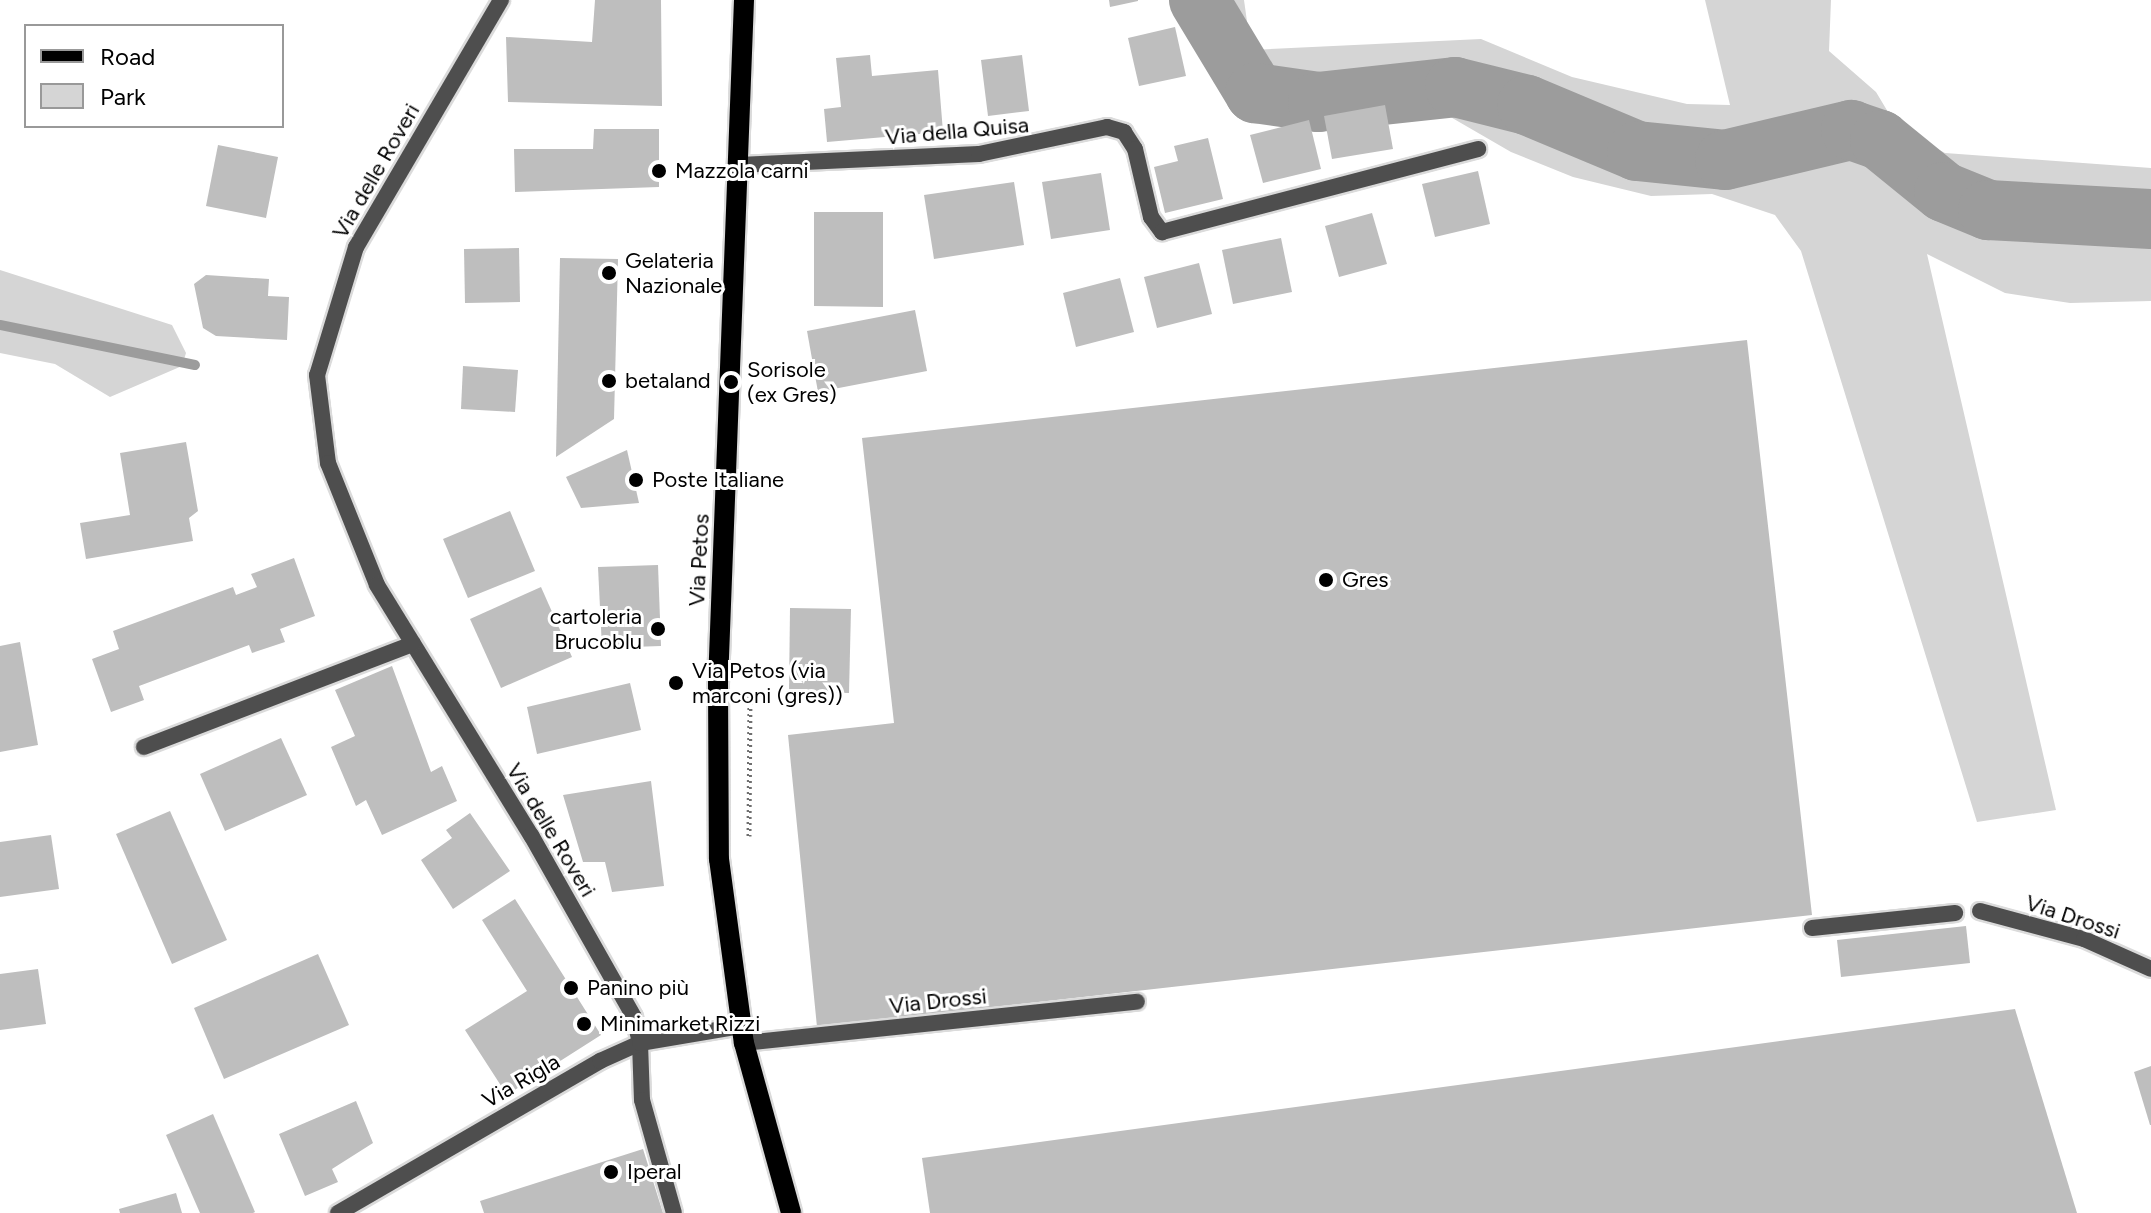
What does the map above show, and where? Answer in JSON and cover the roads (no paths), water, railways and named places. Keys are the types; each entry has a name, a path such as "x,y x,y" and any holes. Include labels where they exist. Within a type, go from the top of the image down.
{"main road":[{"name":"Via Petos","path":"744,0 716,782 726,936 743,1034 791,1213"}],"street":[{"name":"Via delle Roveri","path":"501,0 356,247 317,375 328,463 347,523 413,644 634,1017 640,1043 642,1100 674,1213"},
{"name":"Via della Quisa","path":"739,165 979,154 1107,127 1124,132 1135,149 1151,217 1162,232 1478,149"},
{"path":"144,747 413,644"},
{"name":"Via Drossi","path":"1980,911 2084,939 2151,969"},
{"path":"1812,928 1955,913"},
{"name":"Via Drossi","path":"743,1034 1137,1002"},
{"name":"Via Rigla","path":"338,1213 640,1043 743,1034"}],"waterway":[{"path":"1199,0 1255,93 1318,102 1455,87 1527,105 1637,151 1725,160 1851,130 1880,140 1944,192 1988,210 2151,219"},
{"path":"0,325 195,365"}],"place":[{"name":"Mazzola carni","path":"659,171"},
{"name":"Gelateria Nazionale","path":"609,273"},
{"name":"betaland","path":"609,381"},
{"name":"Sorisole (ex Gres)","path":"731,382"},
{"name":"Poste Italiane","path":"636,480"},
{"name":"Gres","path":"1326,580"},
{"name":"cartoleria Brucoblu","path":"658,629"},
{"name":"Via Petos (via marconi (gres))","path":"676,683"},
{"name":"Panino più","path":"571,988"},
{"name":"Minimarket Rizzi","path":"584,1024"},
{"name":"Iperal","path":"611,1172"}]}
